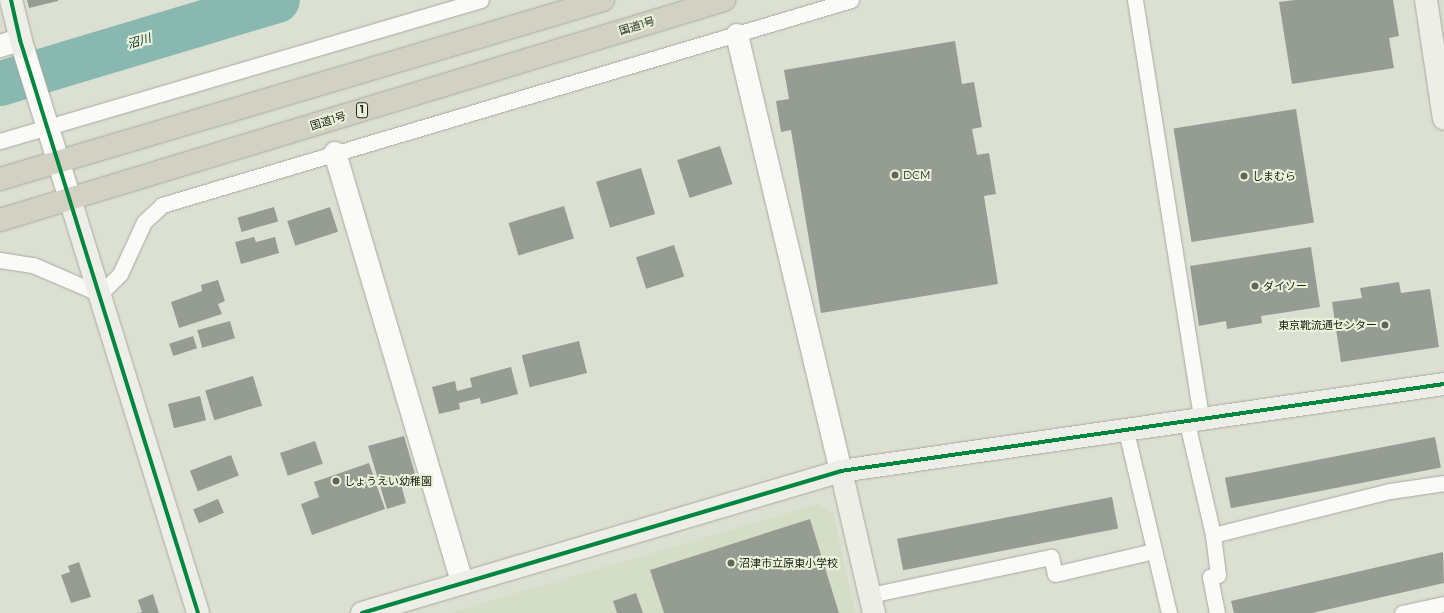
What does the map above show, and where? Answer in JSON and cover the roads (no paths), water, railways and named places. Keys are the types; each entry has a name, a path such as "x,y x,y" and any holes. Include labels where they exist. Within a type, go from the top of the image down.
{"highway":[{"path":"0,179 59,163 603,0"},
{"name":"国道1号","path":"0,220 724,0"}],"street":[{"path":"11,0 14,45 44,117 59,163 198,613"},
{"path":"1426,0 1444,119"},
{"path":"737,35 872,604"},
{"path":"335,153 462,583"},
{"path":"362,613 841,471 1194,422 1444,384"}],"lane":[{"path":"0,141 44,117 482,0"},
{"path":"0,260 33,265 100,294 120,274 144,222 162,204 851,0"},
{"path":"1135,0 1194,422 1213,535 1218,575 1210,577 1217,613"},
{"path":"1126,431 1169,613"},
{"path":"1213,535 1390,491 1444,483"},
{"path":"872,604 1051,557 1055,574 1154,551"},
{"path":"1402,613 1444,604"}],"waterway":[{"name":"沼川","path":"0,83 277,0"}],"place":[{"name":"DCM","path":"895,175"},
{"name":"しまむら","path":"1244,176"},
{"name":"ダイソー","path":"1255,286"},
{"name":"東京靴流通センター","path":"1385,325"},
{"name":"しょうえい幼稚園","path":"336,481"},
{"name":"沼津市立原東小学校","path":"731,563"}]}
